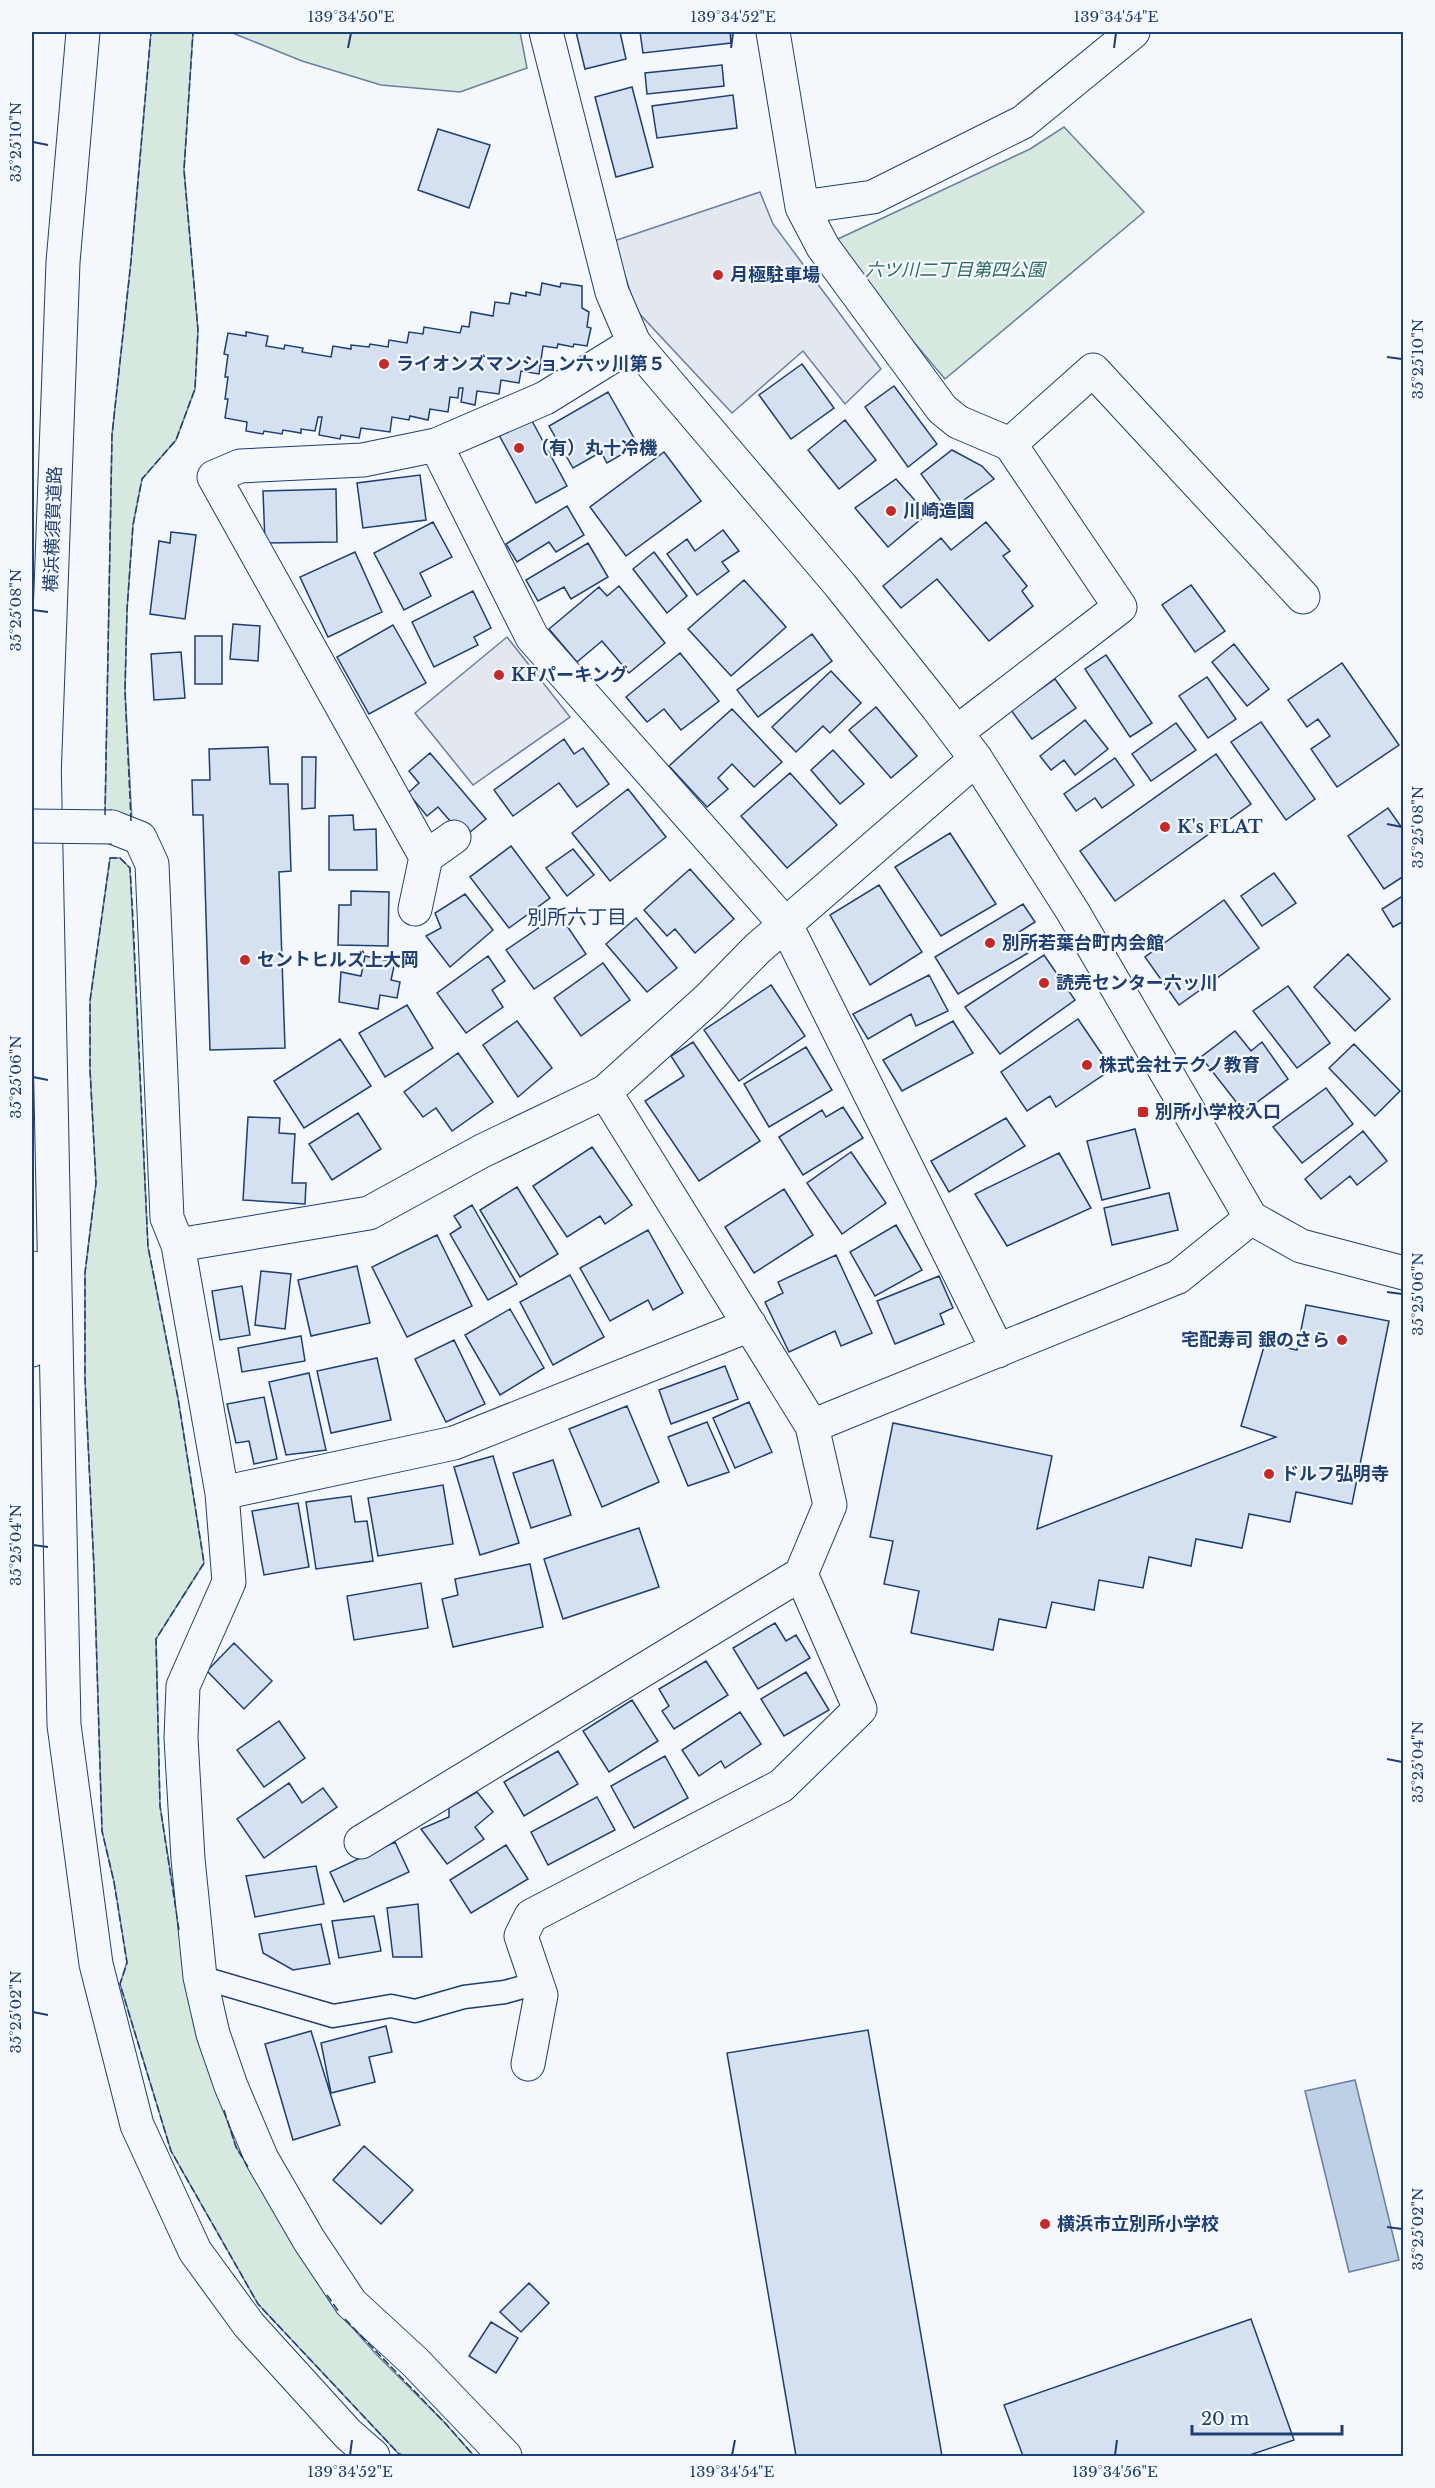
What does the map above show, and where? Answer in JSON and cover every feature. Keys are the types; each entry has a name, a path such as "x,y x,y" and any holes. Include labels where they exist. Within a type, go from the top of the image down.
{"main road":[{"name":"横浜横須賀道路","path":"32,1350 44,755 63,262 83,32"},
{"path":"546,32 612,292 634,343 840,585 957,732 1073,912 1251,1218 1301,1246 1404,1273"},
{"path":"773,32 802,207 823,247 942,410 958,422 1011,444 1120,607 957,732"},
{"path":"802,207 873,197 1023,122 1133,32"},
{"path":"415,909 426,857 214,477 240,466 363,460 436,446 544,398 634,343"},
{"path":"1011,444 1093,369 1303,597"},
{"path":"436,446 532,638 786,925 998,1351"},
{"path":"44,755 64,1725 96,1964 137,2125 195,2251 249,2325 348,2434 373,2457"},
{"path":"173,1231 369,1213 482,1151 605,1092 708,999 757,949 976,759"},
{"path":"32,826 112,827 140,838 152,864 173,1231 222,1493 229,1582 183,1686 181,1738 188,1859 200,1977 213,2034 231,2086 262,2159 309,2240 351,2303 415,2362 505,2457"},
{"path":"426,857 454,837"},
{"path":"361,1842 801,1574 830,1505 812,1426 605,1092"},
{"path":"812,1426 1178,1277 1251,1218"},
{"path":"222,1493 454,1443 750,1325"},
{"path":"528,2064 541,1995 521,1936 531,1916 781,1786 861,1708 801,1574"}],"lane":[{"path":"200,1977 333,2016 391,2006 415,2011 464,1997 505,1992 537,1983"}],"green space":[{"path":"151,32 193,32 184,170 198,330 195,389 176,440 142,479 133,525 127,610 125,691 132,821 105,816 112,435 131,261"},
{"path":"230,32 520,32 527,68 460,92 381,85 302,61"},
{"name":"六ツ川二丁目第四公園","path":"1064,127 1144,212 945,379 846,262 838,239 1030,149"},
{"path":"110,858 120,858 130,868 148,1247 178,1398 204,1563 156,1639 160,1806 193,2014 236,2147 333,2306 474,2456 399,2454 258,2304 171,2151 120,1984 127,1962 114,1882 102,1831 94,1568 85,1379 85,1273 96,1183 90,1069 90,1001"}],"shaded area":[{"name":"月極駐車場","path":"760,192 773,224 881,369 845,404 803,351 732,413 636,310 614,241"},
{"name":"KFパーキング","path":"507,637 570,717 473,785 415,713"}],"water":[{"path":"1355,2080 1399,2260 1349,2272 1305,2091"}],"building":[{"path":"576,32 620,32 626,59 585,69"},
{"path":"640,32 730,32 731,43 643,53"},
{"path":"722,65 724,86 647,94 645,73"},
{"path":"632,87 653,167 616,177 595,97"},
{"path":"733,95 737,128 657,138 652,106"},
{"path":"438,129 490,145 469,208 418,190"},
{"name":"ライオンズマンション六ッ川第５","path":"542,283 560,287 561,283 582,286 582,308 589,312 587,327 591,328 587,346 574,344 573,347 558,344 557,348 543,346 539,374 521,371 519,383 501,380 499,394 477,391 475,405 461,402 463,388 459,388 458,398 450,397 448,412 430,409 428,420 410,416 409,420 392,417 390,432 361,428 359,438 341,435 340,439 319,435 322,417 318,417 315,431 301,429 301,433 283,430 282,434 246,431 247,422 225,418 228,399 225,399 228,377 225,377 228,355 224,354 228,333 246,336 246,332 268,336 266,346 284,349 285,345 303,348 302,352 331,357 333,346 351,349 351,345 369,347 370,344 388,347 389,340 407,343 409,332 423,334 424,327 460,333 462,326 469,327 471,312 493,316 495,302 509,304 511,293 526,296 526,292 540,295"},
{"path":"802,364 834,408 791,439 759,395"},
{"path":"894,386 937,444 908,467 865,407"},
{"path":"608,392 638,445 607,463 601,452 573,468 549,426"},
{"path":"531,419 567,486 536,503 499,435"},
{"path":"845,420 876,460 839,489 808,450"},
{"path":"952,450 982,466 994,479 948,511 921,474"},
{"path":"664,452 701,501 626,556 590,507"},
{"path":"420,475 426,520 363,528 357,483"},
{"name":"川崎造園","path":"896,479 927,514 888,547 855,508"},
{"path":"336,489 337,542 265,543 263,491"},
{"path":"567,506 584,535 556,552 549,542 517,562 506,544"},
{"path":"433,522 452,557 420,573 431,596 404,610 374,553"},
{"path":"986,522 1010,551 1003,556 1027,586 1022,591 1033,606 989,641 937,579 901,608 883,586 941,538 951,550"},
{"path":"723,530 739,551 722,562 729,571 697,595 667,554 687,539 695,551"},
{"path":"171,532 196,535 185,619 150,614 159,541 170,543"},
{"path":"588,543 608,577 571,599 564,587 538,601 526,580"},
{"path":"355,552 382,612 328,637 300,577"},
{"path":"654,552 687,596 667,613 633,569"},
{"path":"744,580 786,627 731,676 688,629"},
{"path":"1191,585 1225,631 1195,652 1162,605"},
{"path":"619,586 665,643 629,673 602,641 577,662 549,629 599,587 607,596"},
{"path":"473,591 491,628 474,637 478,645 434,667 412,622"},
{"path":"233,624 260,626 258,661 230,659"},
{"path":"393,625 426,683 369,714 337,657"},
{"path":"812,634 832,661 758,717 737,690"},
{"path":"195,636 222,636 222,684 195,684"},
{"path":"1234,644 1269,689 1247,706 1212,662"},
{"path":"181,652 185,698 154,700 151,654"},
{"path":"680,653 719,701 681,730 664,709 647,722 626,697"},
{"path":"1106,655 1152,723 1130,737 1085,669"},
{"path":"1342,663 1399,745 1337,787 1311,749 1330,736 1318,719 1307,727 1288,700"},
{"path":"831,671 861,703 830,733 823,726 796,752 772,727"},
{"path":"1207,677 1236,719 1208,738 1179,696"},
{"path":"1055,679 1076,708 1032,739 1011,710"},
{"path":"876,707 917,756 891,778 849,730"},
{"path":"732,709 782,762 754,787 732,764 718,778 728,789 707,807 669,766"},
{"path":"1085,720 1108,749 1075,775 1064,760 1051,770 1040,756"},
{"path":"1261,722 1315,799 1286,820 1231,742"},
{"path":"1176,723 1196,750 1151,781 1132,754"},
{"path":"564,739 574,754 583,748 609,784 577,807 559,783 513,816 494,790"},
{"name":"セントヒルズ上大岡","path":"268,747 270,784 288,784 291,871 279,872 285,1048 210,1050 203,815 193,815 192,780 210,780 209,749"},
{"path":"833,750 864,784 840,804 811,770"},
{"path":"430,753 486,819 464,837 438,807 427,816 408,793 419,783 409,771"},
{"name":"K's FLAT","path":"1216,754 1251,804 1115,901 1080,851"},
{"path":"302,757 316,757 315,808 302,809"},
{"path":"1115,758 1134,785 1102,808 1095,798 1076,811 1064,794"},
{"path":"790,773 837,825 787,868 741,816"},
{"path":"628,789 666,837 610,881 572,833"},
{"path":"1388,808 1404,831 1404,876 1384,889 1348,836"},
{"path":"353,815 354,830 376,829 377,870 329,870 329,816"},
{"path":"950,833 996,904 941,936 895,867"},
{"path":"511,846 550,898 509,928 470,877"},
{"path":"573,849 594,875 567,896 546,868"},
{"path":"690,869 734,919 695,953 675,929 667,936 644,910"},
{"path":"1274,873 1296,903 1262,926 1241,896"},
{"path":"879,885 922,952 870,985 830,915"},
{"path":"351,891 389,892 388,946 338,945 339,905 351,905"},
{"path":"465,894 493,930 450,967 426,936 441,928 435,913"},
{"path":"1404,895 1404,921 1393,927 1382,909"},
{"path":"1224,900 1259,948 1179,1005 1145,957"},
{"name":"別所若葉台町内会館","path":"1023,904 1035,922 1016,934 1028,953 958,994 935,957"},
{"path":"559,914 586,954 534,989 506,950"},
{"path":"636,918 677,968 647,992 606,944"},
{"path":"1348,954 1390,999 1355,1031 1314,987"},
{"path":"1044,955 1075,1000 1000,1054 965,1007"},
{"path":"365,956 395,962 391,980 400,982 397,998 380,995 378,1009 339,1002 341,972 361,976"},
{"path":"488,956 505,981 492,990 503,1007 466,1033 437,993"},
{"path":"603,963 630,1000 581,1036 554,998"},
{"path":"929,975 948,1011 916,1026 911,1014 868,1039 853,1014"},
{"path":"771,985 805,1036 739,1081 704,1030"},
{"path":"1288,986 1330,1043 1297,1068 1253,1011"},
{"path":"407,1005 433,1048 385,1077 359,1033"},
{"path":"1078,1019 1112,1069 1056,1107 1050,1096 1027,1111 1001,1072"},
{"path":"517,1021 552,1068 518,1097 483,1045"},
{"path":"953,1021 973,1053 902,1091 883,1060"},
{"path":"1235,1031 1251,1051 1262,1042 1288,1079 1244,1112 1201,1057"},
{"path":"340,1039 371,1086 304,1128 274,1081"},
{"path":"693,1042 760,1141 699,1181 645,1101 684,1076 671,1056"},
{"path":"1354,1044 1400,1091 1375,1116 1329,1068"},
{"path":"806,1047 832,1090 769,1127 744,1084"},
{"path":"458,1053 493,1102 452,1131 436,1108 423,1117 404,1092"},
{"path":"1326,1088 1353,1124 1302,1163 1273,1127"},
{"path":"843,1107 863,1138 803,1175 779,1137 822,1110 826,1117"},
{"path":"358,1113 381,1149 332,1180 309,1144"},
{"path":"248,1117 280,1118 279,1133 295,1134 292,1183 306,1183 305,1204 243,1200"},
{"path":"1006,1118 1025,1146 949,1192 931,1161"},
{"path":"1135,1129 1150,1188 1102,1200 1087,1141"},
{"path":"1363,1131 1387,1161 1357,1185 1350,1176 1321,1199 1305,1179"},
{"path":"592,1147 632,1205 605,1224 600,1216 567,1237 533,1186"},
{"path":"851,1152 886,1203 842,1234 807,1183"},
{"path":"1059,1153 1091,1208 1007,1246 975,1194"},
{"path":"517,1187 558,1254 520,1277 480,1210"},
{"path":"784,1189 813,1235 754,1273 725,1227"},
{"path":"1169,1193 1178,1230 1112,1245 1104,1208"},
{"path":"472,1205 517,1284 488,1300 450,1234 461,1227 454,1216"},
{"path":"896,1225 922,1270 875,1296 850,1252"},
{"path":"648,1230 683,1293 653,1310 648,1300 610,1321 580,1268"},
{"path":"437,1235 472,1306 407,1337 372,1267"},
{"path":"836,1255 872,1333 841,1346 835,1331 789,1352 765,1302 783,1293 778,1282"},
{"path":"357,1266 370,1323 311,1336 298,1280"},
{"path":"261,1271 291,1274 285,1329 255,1325"},
{"path":"570,1275 604,1337 553,1365 520,1302"},
{"path":"939,1276 953,1308 940,1314 944,1324 895,1344 877,1301"},
{"path":"242,1286 250,1335 220,1340 212,1291"},
{"name":"ドルフ弘明寺","path":"1306,1305 1389,1321 1352,1504 1296,1492 1290,1522 1249,1514 1242,1548 1196,1539 1191,1566 1149,1557 1143,1588 1099,1580 1094,1610 1052,1602 1046,1628 999,1619 993,1650 911,1633 919,1591 884,1584 893,1541 870,1537 893,1423 1052,1456 1037,1529 1276,1437 1241,1426 1265,1343 1297,1350"},
{"path":"510,1309 544,1368 500,1395 465,1335"},
{"path":"301,1336 305,1361 242,1372 238,1348"},
{"path":"454,1340 485,1404 446,1422 415,1359"},
{"path":"377,1358 391,1420 331,1433 317,1371"},
{"path":"725,1366 738,1399 671,1424 659,1390"},
{"path":"309,1373 326,1450 286,1455 269,1382"},
{"path":"264,1397 277,1459 254,1464 249,1441 236,1443 227,1404"},
{"path":"749,1402 772,1452 735,1468 713,1418"},
{"path":"627,1406 659,1482 602,1507 569,1429"},
{"path":"707,1422 729,1472 688,1486 668,1437"},
{"path":"493,1456 519,1543 480,1555 454,1467"},
{"path":"553,1460 571,1515 531,1528 513,1473"},
{"path":"443,1485 453,1544 378,1556 368,1498"},
{"path":"351,1496 355,1522 367,1521 373,1561 316,1569 306,1502"},
{"path":"298,1503 309,1567 264,1575 252,1511"},
{"path":"639,1528 659,1587 563,1619 544,1559"},
{"path":"530,1564 543,1627 453,1647 442,1599 458,1595 455,1579"},
{"path":"421,1583 428,1628 354,1640 347,1596"},
{"path":"775,1623 786,1641 796,1635 810,1658 758,1689 733,1648"},
{"path":"234,1643 272,1681 244,1709 207,1671"},
{"path":"706,1661 728,1695 674,1729 662,1711 669,1706 659,1689"},
{"path":"806,1672 829,1710 784,1736 761,1699"},
{"path":"632,1700 658,1741 609,1772 583,1731"},
{"path":"740,1712 761,1744 725,1768 721,1761 699,1776 682,1750"},
{"path":"279,1721 305,1758 264,1787 237,1750"},
{"path":"558,1751 578,1784 524,1816 504,1782"},
{"path":"665,1756 688,1798 634,1828 611,1786"},
{"path":"289,1783 302,1803 323,1788 337,1807 264,1858 237,1819"},
{"path":"477,1792 493,1812 475,1827 484,1839 447,1864 421,1829 449,1817 449,1808"},
{"path":"597,1797 615,1830 548,1865 531,1832"},
{"path":"395,1842 409,1872 344,1902 330,1872"},
{"path":"506,1845 528,1879 471,1913 450,1880"},
{"path":"316,1866 324,1904 255,1917 246,1876"},
{"path":"418,1904 422,1957 393,1957 387,1908"},
{"path":"374,1916 381,1951 339,1958 332,1921"},
{"path":"321,1924 330,1964 293,1970 263,1953 259,1934"},
{"path":"386,2026 392,2052 369,2057 375,2082 331,2093 321,2043"},
{"path":"868,2030 942,2456 796,2456 727,2053"},
{"path":"311,2031 340,2125 293,2140 265,2044"},
{"path":"364,2146 413,2190 381,2224 333,2180"},
{"path":"529,2283 549,2303 521,2332 500,2312"},
{"path":"1251,2319 1294,2440 1247,2456 1023,2456 1004,2405"},
{"path":"491,2322 518,2338 496,2373 469,2356"}],"fence":[{"path":"105,815 112,435 131,261 151,32"},
{"path":"131,821 125,691 127,610 133,525 142,479 176,440 195,389 198,330 184,170 193,32"},
{"path":"179,1930 160,1806 156,1639 204,1563 178,1398 148,1247 130,868 120,858 110,858 90,1001 90,1069 96,1183 85,1273 85,1379 94,1568 102,1831 114,1882 127,1963 120,1984 171,2151 258,2304 399,2454 407,2456"},
{"path":"224,2110 236,2147 248,2167"},
{"path":"327,2295 339,2312"},
{"path":"345,2319 474,2456"}],"place":[{"name":"月極駐車場","path":"718,275"},
{"name":"ライオンズマンション六ッ川第５","path":"384,364"},
{"name":"（有）丸十冷機","path":"519,448"},
{"name":"川崎造園","path":"891,511"},
{"name":"KFパーキング","path":"499,675"},
{"name":"K's FLAT","path":"1165,827"},
{"name":"別所若葉台町内会館","path":"990,943"},
{"name":"セントヒルズ上大岡","path":"245,960"},
{"name":"読売センター六ッ川","path":"1044,983"},
{"name":"株式会社テクノ教育","path":"1087,1065"},
{"name":"別所小学校入口","path":"1143,1112"},
{"name":"宅配寿司 銀のさら","path":"1342,1340"},
{"name":"ドルフ弘明寺","path":"1269,1474"},
{"name":"横浜市立別所小学校","path":"1045,2224"}],"district":[{"name":"別所六丁目","path":"577,917"}]}
